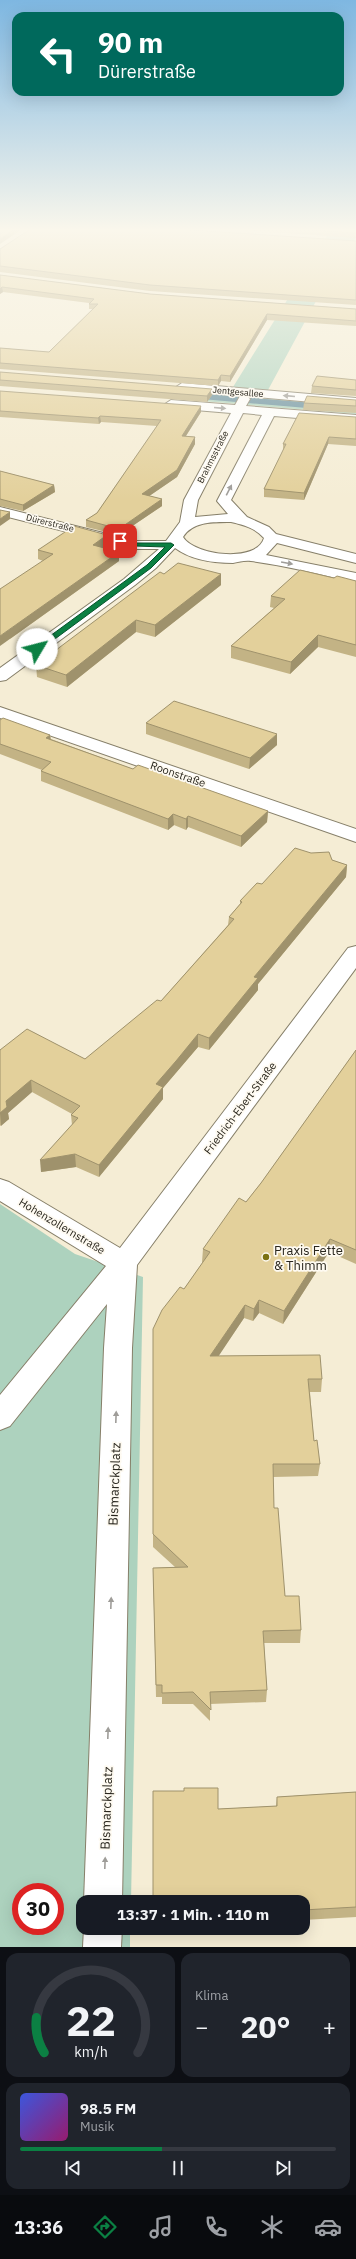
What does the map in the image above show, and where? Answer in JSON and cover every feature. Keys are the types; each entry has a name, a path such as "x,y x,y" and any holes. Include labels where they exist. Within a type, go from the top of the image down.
{"street":[{"name":"Jentgesallee","path":"173,387 356,402"},
{"name":"Brahmsstraße","path":"187,525 191,500 247,392"},
{"name":"Jentgesallee","path":"158,403 356,419"},
{"path":"242,520 224,501 270,412"},
{"name":"Dürerstraße","path":"0,511 135,545 173,541"},
{"path":"0,676 149,567 173,541 178,532 187,525 202,520 225,518 242,520 261,526 271,537 356,559"},
{"path":"248,556 268,546 271,537"},
{"path":"173,541 183,549 198,555 218,558 248,556 356,578"},
{"name":"Roonstraße","path":"0,712 356,836"},
{"name":"Friedrich-Ebert-Straße","path":"124,1263 356,953"},
{"name":"Hohenzollernstraße","path":"0,1189 124,1263"},
{"path":"0,1417 124,1263"},
{"name":"Bismarckplatz","path":"104,1895 118,1348 124,1263"},
{"path":"102,1947 103,1935"}],"green space":[{"path":"275,319 306,319 268,390 233,387"},
{"path":"0,377 356,406 356,414 0,384"},
{"path":"0,1204 75,1254 143,1277 131,1895 76,1895 76,1935 130,1935 130,1947 0,1947"}],"building":[{"path":"83,319 264,319 230,376 221,375 218,380 0,363 0,348 49,352"},
{"path":"329,319 356,319 356,321"},
{"path":"0,372 212,389 207,396 0,380"},
{"path":"317,376 356,380 356,390 312,386"},
{"path":"0,391 201,406 182,436 195,437 177,470 142,494 162,499 119,529 86,520 97,513 161,420 100,416 98,418 0,411"},
{"path":"307,396 356,400 356,406 304,403"},
{"path":"299,413 356,417 356,439 329,437 304,493 264,489 286,444 283,444"},
{"path":"0,471 54,485 23,505 0,499"},
{"path":"0,510 10,512 0,519"},
{"path":"74,526 107,535 93,545 119,552 0,636 0,589 53,554 38,550"},
{"path":"178,563 221,574 155,625 136,620 66,675 36,665 160,572 164,574"},
{"path":"300,570 334,578 337,576 356,581 356,645 318,635 291,662 231,646 285,599 271,596"},
{"path":"174,701 277,734 250,758 146,723"},
{"path":"3,718 50,735 46,738 133,769 138,765 268,811 241,836 188,816 186,819 173,814 168,819 41,771 51,762 0,744 0,720"},
{"path":"295,848 311,853 329,852 332,860 347,865 254,977 258,978 209,1038 198,1034 156,1084 163,1087 99,1165 75,1154 40,1160 78,1118 71,1115 80,1106 31,1080 6,1101 7,1107 0,1113 0,1050 27,1029 85,1059 157,1000 161,1001 234,919 229,917 242,902 240,901 257,883 262,884"},
{"path":"356,1050 356,1250 330,1239 284,1311 259,1300 254,1309 245,1305 210,1356 320,1355 322,1379 308,1379 314,1441 317,1440 320,1464 273,1464 274,1508 278,1508 285,1596 299,1596 301,1630 263,1631 267,1690 210,1692 211,1710 193,1692 162,1693 162,1685 156,1685 153,1568 188,1567 153,1534 153,1329 162,1310 180,1287 184,1289 210,1252 203,1249 239,1198 246,1202"},
{"path":"184,1788 218,1788 218,1809 277,1806 277,1797 356,1792 356,1907 310,1910 310,1895 153,1895 153,1791 184,1791"}],"waterway":[{"path":"199,396 316,406"}],"place":[{"name":"Praxis Fette & Thimm","path":"266,1257"}],"route":[{"path":"37,649 149,567 171,545 135,545 120,541"}]}
